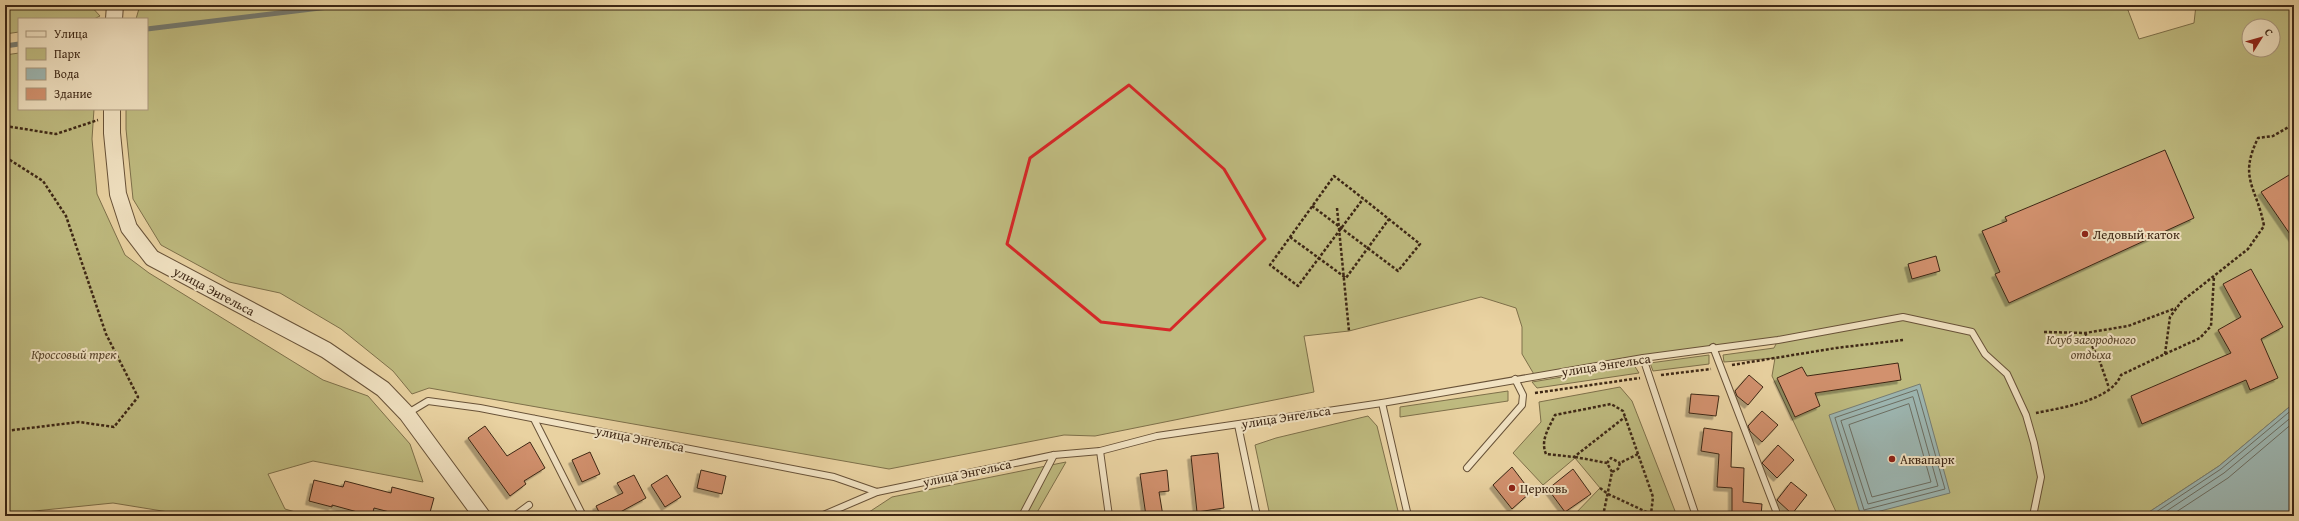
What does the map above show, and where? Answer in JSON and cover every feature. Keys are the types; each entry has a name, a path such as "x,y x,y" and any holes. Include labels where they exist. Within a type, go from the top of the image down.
{"street":[{"path":"114,5 114,18"},
{"name":"улица Энгельса","path":"112,112 112,133 118,194 128,228 152,258 326,350 382,389 406,414 482,516"}],"lane":[{"name":"улица Энгельса","path":"406,414 428,401 534,419 834,477 877,492 1054,455 1100,451 1157,436 1382,403 1643,358 1778,340 1904,317 1937,323 1972,332 1985,354 2007,374 2026,415 2041,477 2033,516"},
{"path":"1713,348 1778,516"},
{"path":"1643,358 1696,516"},
{"path":"1467,468 1522,405 1523,395 1515,379"},
{"path":"1382,403 1408,516"},
{"path":"534,419 583,516"},
{"path":"1238,425 1257,516"},
{"path":"1100,451 1109,516"},
{"path":"1022,516 1054,455"},
{"path":"821,516 877,492"},
{"path":"514,516 529,505"}],"path":[{"path":"5,126 56,134 112,112"},
{"path":"2165,354 2170,317 2182,302 2248,249 2264,226 2260,206 2249,181 2250,155 2258,138 2274,136 2294,124"},
{"path":"5,162 10,160 43,181 66,216 106,334 138,397 114,427 79,422 5,431"},
{"path":"1312,206 1341,228 1398,271 1420,244 1334,176 1312,206 1270,265 1298,286 1341,228 1363,199"},
{"path":"1337,208 1341,228 1346,278 1349,331"},
{"path":"1346,278 1389,219"},
{"path":"1290,236 1346,278"},
{"path":"2026,415 2088,401 2118,382 2121,375 2200,338 2211,326 2214,276"},
{"path":"2044,332 2084,333 2128,326 2177,308"},
{"path":"2084,333 2099,360 2109,388"},
{"path":"1600,488 1608,494 1651,514 1653,497 1623,411 1611,404 1555,415 1544,440 1546,454 1607,463"},
{"path":"1574,457 1625,417"},
{"path":"1612,472 1618,469 1620,463 1638,454"},
{"path":"1607,463 1611,458 1620,463"},
{"path":"1603,516 1612,472 1607,463"}],"highlighted area":[{"path":"1129,85 1224,169 1265,239 1170,330 1101,322 1007,244 1030,158"}],"green space":[{"path":"5,5 90,5 100,16 96,18 18,18 18,32 5,34"},
{"name":"Клуб загородного отдыха","path":"140,5 2126,5 2139,39 2194,23 2196,5 2294,5 2294,403 2219,466 2143,516 1838,516 1772,376 1775,358 1724,362 1723,355 1774,348 1778,340 1535,376 1522,354 1522,327 1516,308 1481,297 1349,331 1304,336 1314,392 1095,436 1064,435 889,469 429,388 412,394 393,371 341,329 280,293 229,282 161,245 133,199 126,129 126,110 148,110 148,18 136,18"},
{"name":"Кроссовый трек","path":"18,53 18,110 94,110 92,139 97,194 125,255 149,273 323,380 368,396 410,444 423,482 313,461 268,474 285,509 309,516 193,516 113,503 5,514 5,55"},
{"path":"1709,355 1709,364 1653,371 1650,363"},
{"path":"1634,365 1639,373 1537,388 1532,382"},
{"path":"1620,387 1632,401 1675,511 1667,516 1573,516 1600,488 1575,458 1543,485 1513,453 1541,422 1539,402"},
{"path":"1508,391 1508,401 1400,417 1400,407"},
{"path":"1368,416 1377,426 1399,515 1270,516 1255,445 1276,438"},
{"path":"1066,462 1035,516 863,516 892,497"}],"water":[{"name":"Аквапарк","path":"1920,384 1950,493 1861,516 1829,415"},
{"path":"2294,403 2294,516 2143,516 2219,466"}],"building":[{"name":"Ледовый каток","path":"2165,150 2194,218 2009,303 1995,274 2000,272 1982,231 2007,221 2005,217"},
{"path":"2294,172 2294,240 2261,192"},
{"path":"1936,256 1940,271 1912,279 1908,264"},
{"path":"2251,269 2283,327 2261,339 2278,378 2250,390 2246,380 2142,424 2131,396 2231,353 2218,330 2241,317 2223,284"},
{"path":"1898,363 1901,380 1815,393 1820,406 1795,417 1777,378 1802,367 1807,376"},
{"path":"1749,375 1763,387 1748,405 1737,396 1735,391"},
{"path":"1691,394 1719,396 1716,416 1689,413"},
{"path":"1762,411 1778,425 1762,442 1750,431 1748,426"},
{"path":"485,426 507,456 530,442 545,468 524,481 526,484 510,496 468,438"},
{"path":"1704,428 1732,432 1731,467 1744,468 1743,502 1762,504 1761,516 1732,516 1732,488 1717,487 1719,454 1701,451"},
{"path":"1778,445 1794,460 1777,478 1762,463"},
{"path":"590,452 600,474 582,482 572,460"},
{"path":"1218,453 1224,508 1197,512 1191,456"},
{"name":"Церковь","path":"1512,467 1531,492 1512,509 1493,485"},
{"path":"1573,469 1591,494 1565,512 1548,489"},
{"path":"701,470 726,476 722,494 697,488"},
{"path":"1167,470 1169,491 1159,492 1163,516 1146,516 1140,474"},
{"path":"634,475 646,498 613,516 601,516 596,506 623,493 617,483"},
{"path":"667,475 681,497 665,507 651,485"},
{"path":"314,480 343,487 345,481 391,493 392,487 434,498 429,516 405,516 374,508 372,516 332,505 332,507 309,501"},
{"path":"1791,482 1807,495 1792,514 1777,500"}],"waterway":[{"path":"148,29 345,5"},
{"path":"5,46 18,44"}],"place":[{"name":"Ледовый каток","path":"2085,234"},
{"name":"Аквапарк","path":"1892,459"},
{"name":"Церковь","path":"1512,488"}]}
